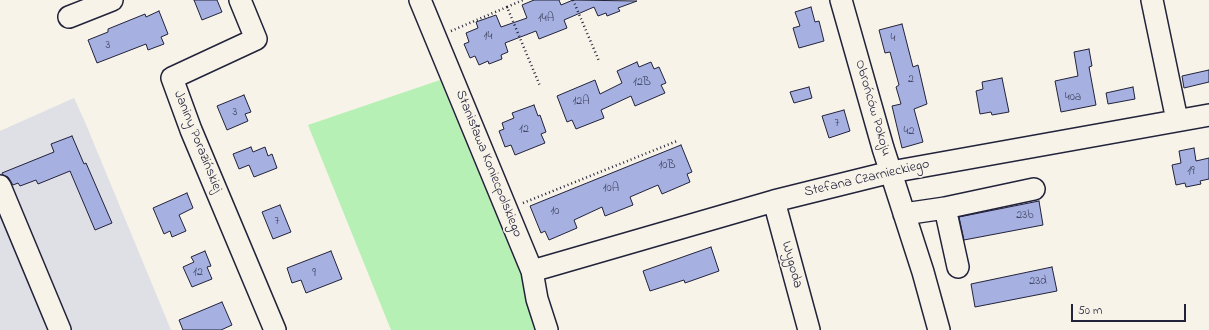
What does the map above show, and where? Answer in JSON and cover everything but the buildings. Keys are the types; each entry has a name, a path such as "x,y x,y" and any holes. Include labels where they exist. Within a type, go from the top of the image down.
{"street":[{"path":"69,17 112,0"},
{"name":"Janiny Porazińskiej","path":"240,0 256,39 172,78 275,330"},
{"name":"Stanisława Koniecpolskiego","path":"420,0 532,271 537,299 547,330"},
{"name":"Obrońców Pokoju","path":"841,0 939,330"},
{"path":"1152,0 1177,120"},
{"name":"Stefana Czarnieckiego","path":"532,271 774,201 891,172 1209,115"},
{"path":"0,186 60,330"},
{"path":"904,214 945,208 1034,189"},
{"name":"Wygoda","path":"774,201 809,330"},
{"path":"945,208 958,267"}],"path":[{"path":"446,33 523,0"},
{"path":"573,0 599,61"},
{"path":"506,7 540,86"},
{"path":"517,205 677,141"}],"shaded area":[{"path":"74,98 171,330 0,330 0,131"}],"green space":[{"path":"440,80 523,280 539,330 391,330 308,125"}]}
